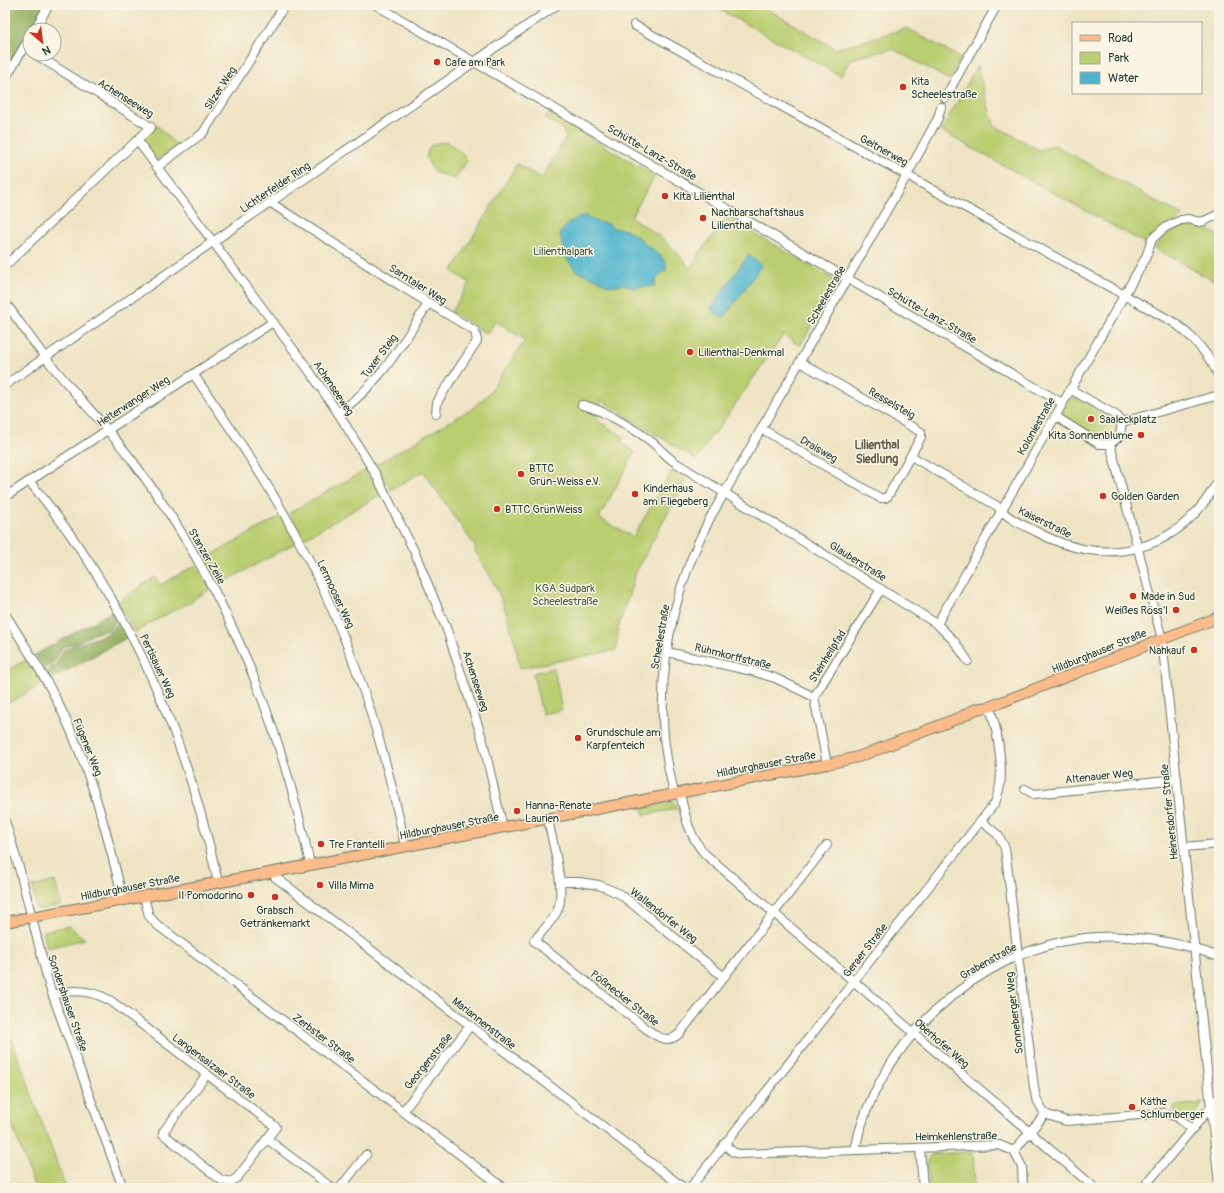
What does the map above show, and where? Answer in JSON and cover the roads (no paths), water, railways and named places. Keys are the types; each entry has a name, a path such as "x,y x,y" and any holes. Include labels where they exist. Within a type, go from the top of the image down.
{"main road":[{"name":"Hildburghauser Straße","path":"5,922 144,897 503,828 858,757 961,717 967,712 989,707 1219,617"}],"street":[{"path":"39,22 49,5"},
{"name":"Silzer Weg","path":"157,167 203,133 285,5"},
{"name":"Schütte-Lanz-Straße","path":"376,5 1062,403"},
{"path":"945,98 997,5"},
{"name":"Lichterfelder Ring","path":"5,385 271,203 554,6"},
{"name":"Geitnerweg","path":"634,25 1124,295"},
{"path":"5,79 22,56"},
{"name":"Achenseeweg","path":"48,62 151,127 137,140 273,322 338,413 385,492 417,557 439,608 463,675 483,741 503,828"},
{"name":"Scheelestraße","path":"677,794 664,728 667,652 673,614 684,575 701,535 907,175 938,118 941,107"},
{"path":"5,266 137,140"},
{"name":"Sarntaler Weg","path":"271,203 428,304 475,331 477,338 475,345 440,397 437,403 436,414"},
{"name":"Koloniestraße","path":"937,624 1124,295 1149,250 1152,239 1174,223 1189,218 1199,222 1204,221 1219,214"},
{"path":"1124,295 1175,323 1185,331 1206,354 1219,377"},
{"name":"Stanzer Zeile","path":"5,302 46,357 109,429 148,482 182,533 206,574 255,678 286,765 310,864"},
{"name":"Tuxer Steig","path":"338,413 358,398 383,372 428,304"},
{"name":"Heiterwanger Weg","path":"5,497 273,322"},
{"name":"Resselsteig","path":"800,362 920,432 921,437 911,456"},
{"name":"Lermooser Weg","path":"194,375 245,450 294,530 328,601 350,653 379,737 405,846"},
{"path":"1055,416 1099,444 1110,444 1120,436 1122,422 1117,416 1070,389"},
{"path":"1122,422 1219,395"},
{"path":"582,405 597,408 653,443 664,455 725,493"},
{"name":"Draisweg","path":"762,429 880,498 885,498 888,496 911,456"},
{"name":"Heinersdorfer Straße","path":"1110,444 1162,639 1211,1107 1216,1119 1219,1184"},
{"path":"911,456 997,506 1001,511"},
{"name":"Kaiserstraße","path":"1001,511 1039,533 1071,547 1107,552 1138,548 1159,540 1184,524 1207,499 1219,479"},
{"name":"Pertisauer Weg","path":"29,481 73,538 101,582 125,623 158,688 192,781 218,882"},
{"name":"Glauberstraße","path":"725,493 937,624 954,641 968,661"},
{"name":"Steinheilpfad","path":"827,764 814,697 881,589"},
{"name":"Fügener Weg","path":"5,614 55,698 82,758 105,826 123,900"},
{"name":"Rühmkorffstraße","path":"667,652 752,671 776,678 814,697"},
{"name":"Geraer Straße","path":"690,1188 995,803 1000,786 1001,774 995,720 989,707"},
{"name":"Altenauer Weg","path":"1025,789 1034,794 1177,779"},
{"name":"Oberhofer Weg","path":"677,794 688,828 699,848 1095,1188"},
{"path":"548,819 560,882"},
{"name":"Sondershauser Straße","path":"5,821 32,918 42,961 123,1188"},
{"name":"Sonneberger Weg","path":"981,821 998,835 1005,848 1034,1087 1036,1098 1045,1114"},
{"path":"1184,848 1219,844"},
{"path":"775,913 827,845"},
{"name":"Mariannenstraße","path":"274,872 275,877 684,1188"},
{"name":"Pößnecker Straße","path":"560,882 561,895 558,909 534,941 652,1033 662,1039 669,1039 677,1036 775,913"},
{"name":"Wallendorfer Weg","path":"560,882 579,882 599,885 620,894 724,977"},
{"name":"Zerbster Straße","path":"144,897 149,916 156,924 504,1188"},
{"name":"Grabenstraße","path":"855,1150 864,1117 875,1092 891,1063 913,1033 939,1006 976,978 1019,956 1047,945 1085,938 1123,937 1157,941 1195,948 1219,957"},
{"name":"Langensalzaer Straße","path":"53,995 77,990 94,993 104,997 276,1127 267,1138"},
{"name":"Georgenstraße","path":"403,1111 470,1026"},
{"path":"207,1074 163,1132 165,1137 221,1180 230,1182 237,1178 267,1138 332,1188"},
{"path":"1143,1188 1219,1097"},
{"path":"1023,1188 1022,1167 1014,1151 1045,1114 1066,1120 1164,1113 1177,1117 1192,1130"},
{"name":"Heimkehlenstraße","path":"724,1144 733,1152 740,1154 999,1145 1014,1151"},
{"path":"920,1148 923,1188"},
{"path":"340,1188 366,1155"}],"water":[{"path":"585,215 597,222 609,224 613,228 627,230 658,253 666,263 666,271 662,272 655,282 655,286 633,288 625,284 610,286 576,271 564,255 560,233 571,221"},
{"path":"748,255 762,265 724,318 710,309"}],"place":[{"name":"Cafe am Park","path":"437,62"},
{"name":"Kita Scheelestraße","path":"903,87"},
{"name":"Kita Lilienthal","path":"665,196"},
{"name":"Nachbarschaftshaus Lilienthal","path":"703,218"},
{"name":"Lilienthal-Denkmal","path":"690,352"},
{"name":"Saaleckplatz","path":"1091,419"},
{"name":"Kita Sonnenblume","path":"1141,435"},
{"name":"BTTC Grün-Weiss e.V.","path":"521,474"},
{"name":"Kinderhaus am Fliegeberg","path":"635,494"},
{"name":"Golden Garden","path":"1103,496"},
{"name":"BTTC GrünWeiss","path":"497,509"},
{"name":"Made in Sud","path":"1133,596"},
{"name":"Weißes Röss’l","path":"1176,610"},
{"name":"Nahkauf","path":"1194,650"},
{"name":"Grundschule am Karpfenteich","path":"578,738"},
{"name":"Hanna-Renate Laurien","path":"517,811"},
{"name":"Tre Frantelli","path":"321,844"},
{"name":"Villa Mima","path":"320,885"},
{"name":"Il Pomodorino","path":"251,895"},
{"name":"Grabsch Getränkemarkt","path":"275,897"},
{"name":"Käthe Schlumberger","path":"1132,1107"}],"district":[{"name":"Lilienthal Siedlung","path":"877,452"}],"park label":[{"name":"Lilienthalpark","path":"563,251"},
{"name":"KGA Südpark Scheelestraße","path":"565,594"}]}
